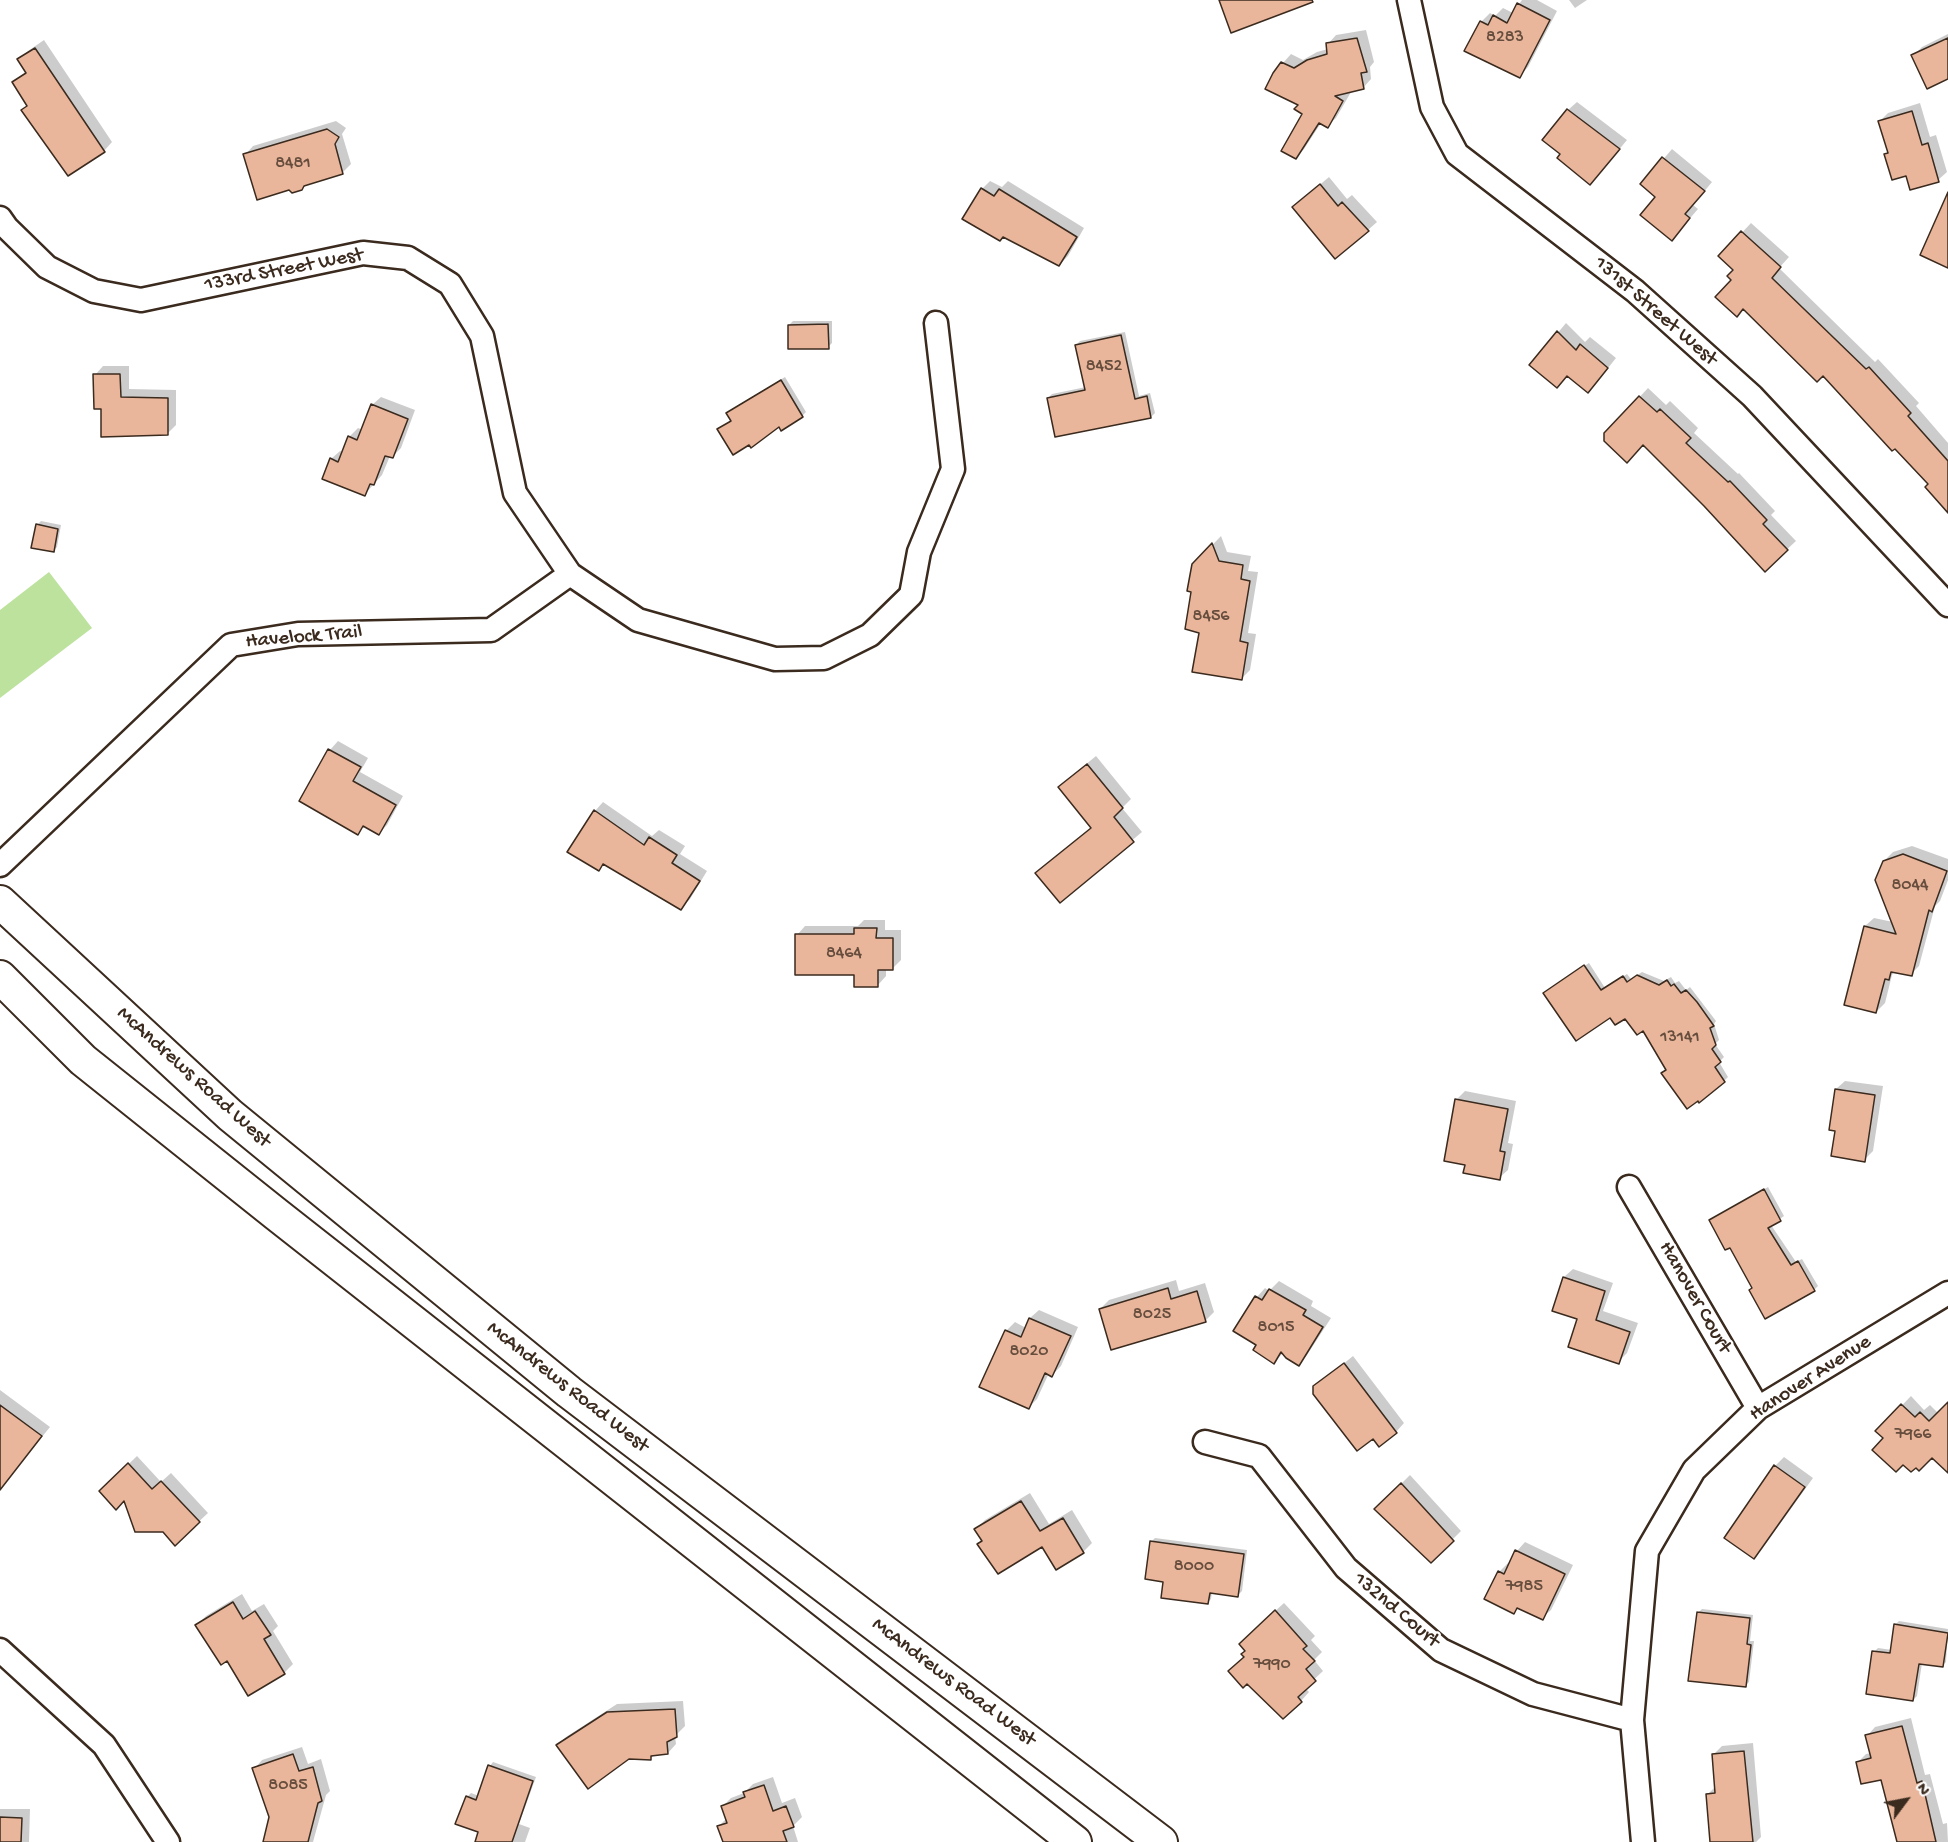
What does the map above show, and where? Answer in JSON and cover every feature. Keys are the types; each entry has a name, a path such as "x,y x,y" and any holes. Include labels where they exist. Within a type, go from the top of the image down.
{"main road":[{"name":"McAndrews Road West","path":"0,902 230,1115 560,1385 1161,1842"},
{"name":"McAndrews Road West","path":"0,977 83,1060 1076,1842"}],"street":[{"name":"131st Street West","path":"1409,0 1432,106 1457,154 1635,291 1752,396 1948,606"},
{"name":"133rd Street West","path":"0,218 7,228 47,267 94,291 141,300 363,253 408,258 450,284 482,336 515,493 570,574"},
{"path":"570,574 638,620 775,659 824,658 870,635 911,595 919,552 953,469 936,323"},
{"name":"Havelock Trail","path":"0,865 231,645 298,634 491,630 570,574"},
{"name":"Hanover Court","path":"1629,1187 1758,1408"},
{"name":"Hanover Avenue","path":"1643,1842 1632,1720 1647,1551 1694,1470 1758,1408 1948,1293"},
{"name":"132nd Court","path":"1205,1442 1259,1456 1346,1568 1441,1650 1533,1694 1632,1720"},
{"path":"0,1650 104,1745 168,1842"}],"green space":[{"path":"49,572 92,628 0,698 0,610"}],"building":[{"path":"1219,0 1312,0 1313,2 1231,33"},
{"path":"1517,3 1550,20 1520,78 1464,51 1480,21 1488,25 1493,15 1507,23"},
{"path":"1357,38 1367,72 1361,73 1364,89 1335,96 1343,101 1328,128 1319,123 1296,159 1281,151 1302,114 1294,109 1298,105 1265,89 1273,73 1281,62 1294,68 1307,60 1327,54 1326,43"},
{"path":"1948,38 1948,79 1927,89 1911,55"},
{"path":"35,48 105,152 68,176 21,110 27,106 12,82 26,73 17,59"},
{"path":"1567,109 1620,149 1590,185 1557,158 1560,154 1542,140"},
{"path":"1912,111 1922,145 1928,143 1939,182 1910,190 1906,176 1892,180 1884,154 1888,153 1878,121"},
{"path":"327,129 339,137 335,144 343,174 304,186 302,190 292,193 289,190 257,200 243,154"},
{"path":"1662,157 1705,191 1685,214 1690,218 1672,241 1640,215 1655,197 1640,184"},
{"path":"1320,184 1338,206 1342,202 1369,231 1335,259 1292,207"},
{"path":"981,188 994,196 999,189 1077,237 1059,266 1003,237 1000,241 962,219"},
{"path":"1948,192 1948,268 1920,255"},
{"path":"1741,231 1781,267 1772,278 1866,369 1869,367 1911,413 1908,416 1948,461 1948,513 1925,487 1928,484 1895,449 1892,451 1823,376 1817,382 1743,309 1737,317 1715,297 1731,280 1727,276 1733,270 1718,256"},
{"path":"828,324 829,349 788,349 788,325"},
{"path":"1557,331 1576,350 1580,344 1608,368 1588,393 1567,376 1557,388 1529,365"},
{"path":"1121,335 1135,399 1147,396 1151,418 1055,437 1047,398 1085,390 1075,345"},
{"path":"93,374 120,374 121,397 168,398 168,435 101,437 101,409 94,409"},
{"path":"781,380 803,417 781,431 779,427 751,448 749,445 733,455 717,429 731,421 726,413"},
{"path":"1639,396 1657,412 1660,409 1691,438 1686,443 1728,482 1730,481 1767,520 1763,524 1788,550 1765,572 1643,445 1627,463 1604,441 1604,433"},
{"path":"371,404 408,419 393,458 385,456 374,485 370,484 365,496 322,479 330,458 338,462 348,436 357,440"},
{"path":"36,524 58,529 54,552 31,548"},
{"path":"1212,543 1219,561 1243,565 1241,579 1250,581 1240,641 1248,643 1242,680 1192,672 1199,633 1185,629 1191,592 1187,591 1192,564"},
{"path":"328,749 361,767 353,781 396,805 379,835 363,826 358,835 299,801"},
{"path":"1087,764 1123,808 1114,817 1134,842 1060,903 1035,873 1091,828 1058,787"},
{"path":"594,810 644,845 649,837 677,855 672,863 700,881 681,910 603,864 599,871 567,852"},
{"path":"1903,854 1947,871 1932,912 1929,910 1912,976 1891,972 1889,980 1885,979 1876,1013 1844,1005 1864,926 1896,934 1875,880 1883,861"},
{"path":"854,928 877,928 876,938 893,938 893,970 878,970 878,987 854,987 854,975 795,975 795,934 854,934"},
{"path":"1584,965 1601,990 1623,976 1627,982 1637,975 1659,985 1667,980 1671,986 1674,984 1681,993 1686,990 1714,1026 1710,1028 1716,1045 1712,1049 1721,1062 1715,1067 1725,1082 1699,1103 1698,1101 1687,1109 1661,1073 1666,1070 1643,1031 1637,1035 1625,1019 1615,1025 1610,1018 1576,1041 1543,993"},
{"path":"1835,1089 1875,1095 1865,1162 1831,1156 1835,1131 1829,1130"},
{"path":"1455,1099 1508,1109 1500,1151 1505,1152 1500,1180 1463,1173 1465,1165 1444,1161"},
{"path":"1764,1189 1781,1221 1768,1228 1791,1265 1798,1261 1815,1291 1765,1319 1749,1290 1752,1288 1730,1248 1725,1250 1709,1220"},
{"path":"1563,1277 1605,1291 1596,1320 1630,1332 1619,1364 1568,1347 1577,1319 1552,1311"},
{"path":"1168,1288 1171,1299 1197,1291 1206,1322 1111,1350 1099,1309"},
{"path":"1269,1289 1306,1310 1303,1315 1323,1327 1299,1366 1281,1352 1274,1364 1253,1350 1256,1345 1233,1331 1255,1296 1262,1300"},
{"path":"1029,1318 1071,1336 1052,1377 1045,1373 1029,1409 979,1387 1005,1330 1021,1337"},
{"path":"1344,1363 1397,1433 1379,1447 1373,1439 1357,1451 1313,1394 1313,1386"},
{"path":"1948,1402 1948,1473 1932,1458 1919,1471 1916,1468 1911,1472 1903,1465 1896,1472 1872,1450 1883,1438 1875,1431 1901,1404 1915,1417 1920,1412 1929,1421"},
{"path":"0,1405 42,1436 0,1490"},
{"path":"128,1463 152,1489 161,1481 200,1522 175,1546 163,1532 135,1532 124,1501 116,1510 99,1491"},
{"path":"1774,1465 1805,1487 1754,1559 1724,1538"},
{"path":"1401,1483 1454,1541 1431,1563 1374,1509"},
{"path":"1021,1501 1040,1531 1063,1518 1084,1553 1056,1570 1042,1547 998,1574 977,1544 982,1541 974,1529"},
{"path":"1150,1541 1244,1554 1238,1597 1210,1593 1208,1604 1161,1598 1163,1582 1145,1579"},
{"path":"1515,1550 1565,1574 1543,1620 1517,1608 1514,1614 1484,1599 1498,1571 1504,1574"},
{"path":"233,1602 243,1619 255,1611 271,1635 264,1639 285,1674 248,1696 227,1661 221,1665 195,1625"},
{"path":"1275,1610 1307,1646 1303,1649 1315,1661 1306,1669 1316,1681 1298,1697 1302,1702 1283,1719 1247,1684 1243,1688 1228,1671 1244,1657 1241,1654 1245,1651 1239,1644"},
{"path":"1697,1612 1750,1618 1747,1644 1751,1645 1746,1687 1688,1681"},
{"path":"1894,1624 1948,1633 1943,1667 1919,1664 1913,1701 1866,1694 1872,1651 1890,1653"},
{"path":"675,1709 677,1737 667,1742 668,1754 651,1756 651,1760 629,1759 588,1789 556,1745 607,1712"},
{"path":"1902,1726 1917,1783 1922,1781 1936,1842 1897,1842 1881,1780 1861,1784 1856,1762 1871,1758 1865,1735"},
{"path":"1744,1751 1753,1842 1710,1842 1706,1794 1715,1793 1712,1754"},
{"path":"293,1754 299,1771 313,1767 322,1801 318,1803 308,1842 263,1842 269,1817 252,1768"},
{"path":"488,1765 533,1781 512,1842 475,1842 478,1832 455,1824 466,1796 476,1800"},
{"path":"764,1785 773,1811 786,1806 794,1827 783,1831 787,1842 723,1842 717,1826 727,1823 721,1806 745,1797 743,1792"},
{"path":"0,1817 22,1818 21,1842 0,1842"}]}
